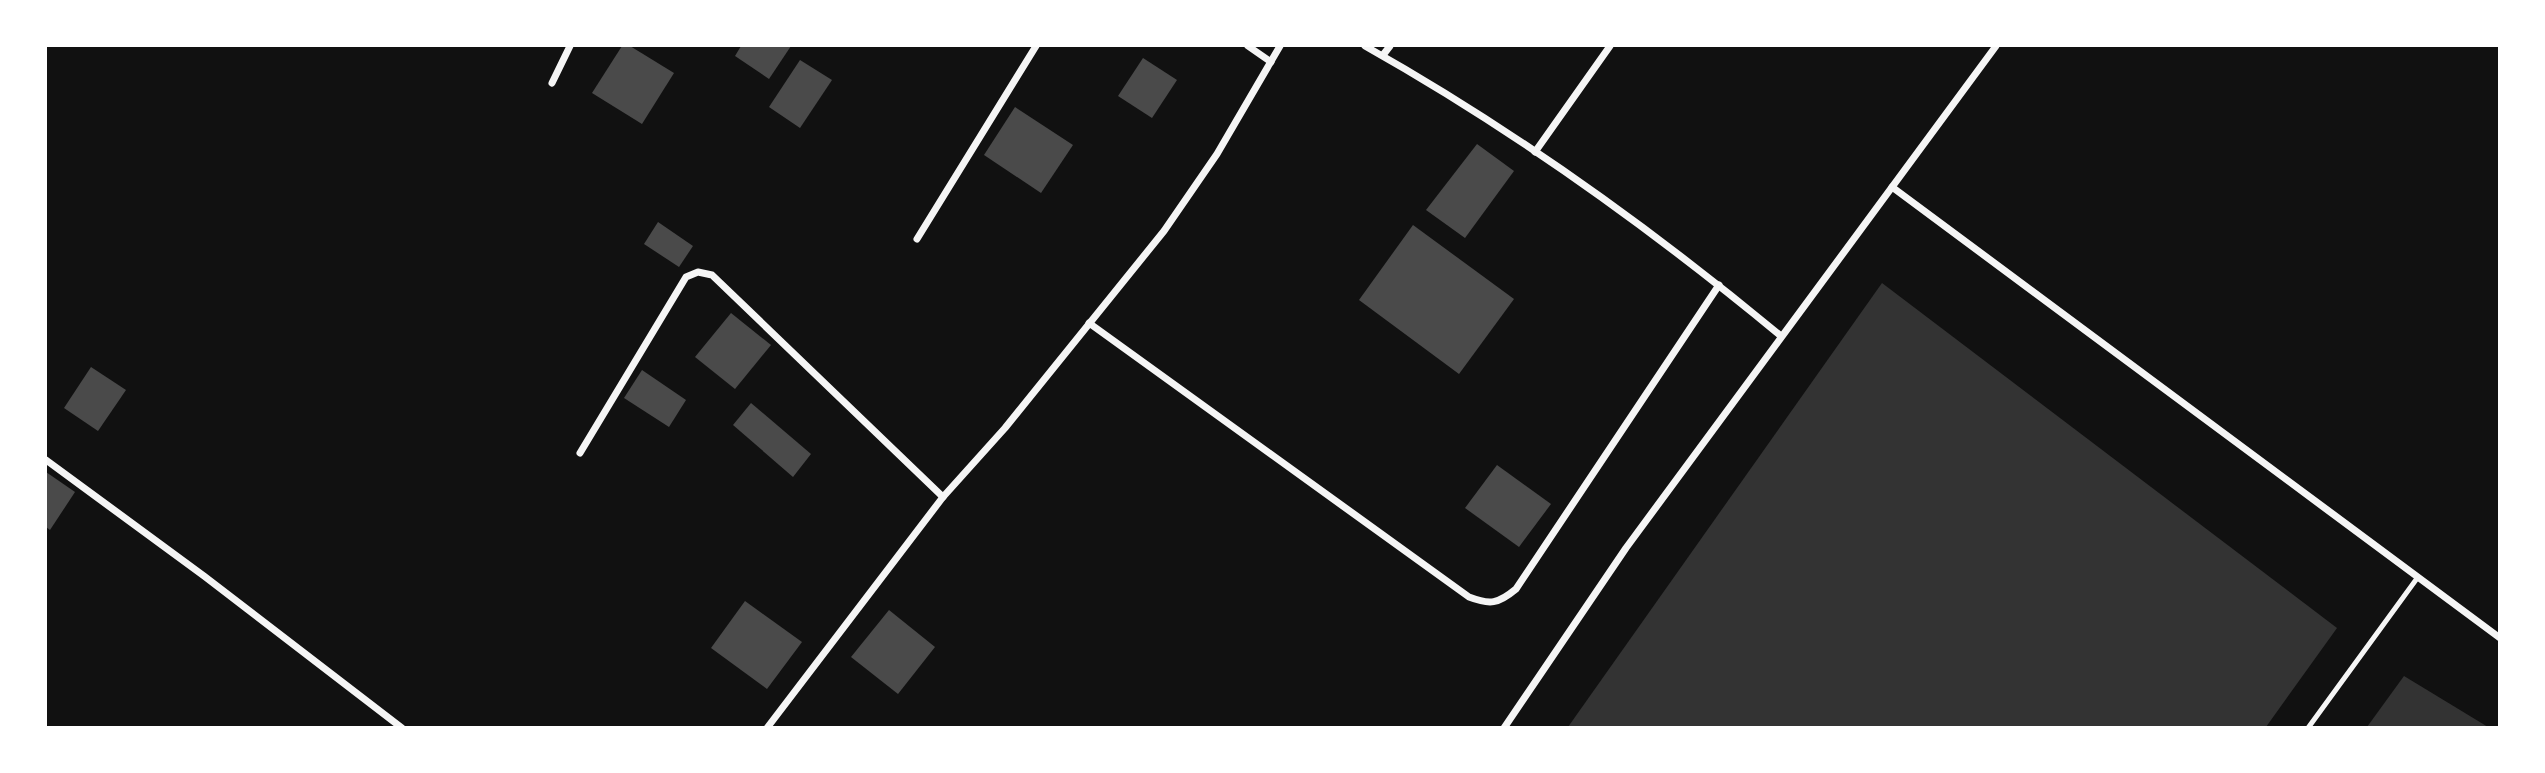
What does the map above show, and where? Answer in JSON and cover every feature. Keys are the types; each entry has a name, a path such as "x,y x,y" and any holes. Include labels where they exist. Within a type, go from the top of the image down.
{"street":[{"path":"552,83 570,46"},
{"path":"917,239 1036,46"},
{"path":"1248,46 1271,62"},
{"path":"767,727 943,497 1005,428 1164,230 1217,154 1280,46"},
{"path":"1365,46 1535,152 1719,285 1781,336"},
{"path":"1382,55 1390,46"},
{"path":"1535,152 1610,46"},
{"path":"1504,727 1626,548 1997,46"},
{"path":"1892,187 2500,638"},
{"path":"580,453 686,277 698,272 712,275 943,497"},
{"path":"1089,323 1469,597 1485,603 1502,600 1516,589 1719,285"},
{"path":"46,460 402,727"}],"lane":[{"path":"2308,727 2418,578"}],"shaded area":[{"path":"1882,283 2337,628 2266,727 1568,727"},
{"path":"2404,676 2488,727 2367,727"}],"building":[{"path":"622,46 630,46 674,73 642,124 592,93"},
{"path":"741,46 791,46 769,79 735,56"},
{"path":"1143,58 1177,80 1152,118 1118,96"},
{"path":"800,60 832,80 800,128 769,107"},
{"path":"1015,107 1073,145 1041,193 984,155"},
{"path":"1477,144 1514,171 1465,238 1426,210"},
{"path":"658,222 693,246 679,267 644,244"},
{"path":"1413,225 1514,299 1459,374 1359,300"},
{"path":"731,313 771,345 735,389 695,357"},
{"path":"91,367 126,390 98,431 64,408"},
{"path":"642,370 686,400 669,427 624,398"},
{"path":"751,403 811,454 793,477 733,425"},
{"path":"1497,465 1551,504 1519,547 1465,508"},
{"path":"46,472 75,492 50,530 46,527"},
{"path":"745,601 802,642 767,689 711,648"},
{"path":"889,610 935,647 898,694 851,657"}]}
